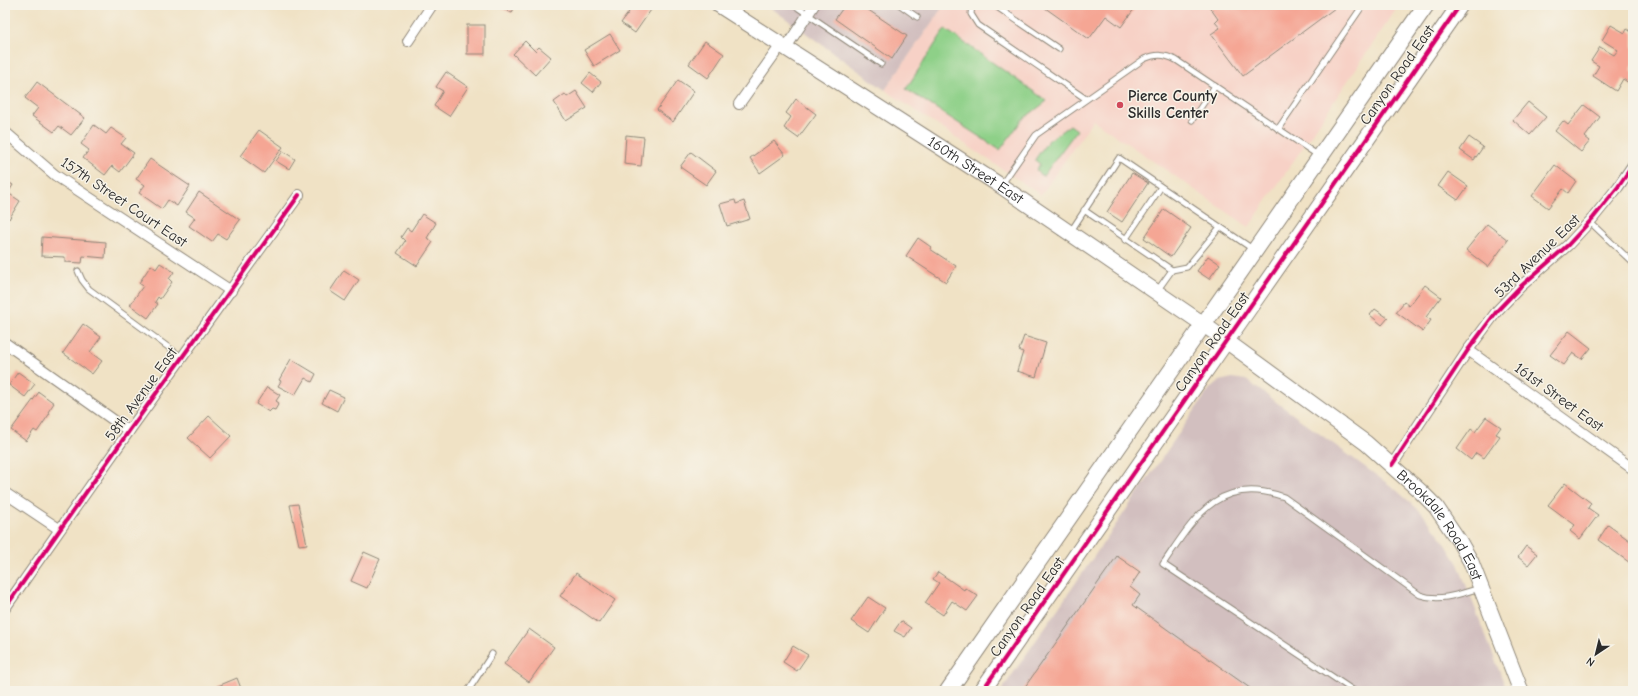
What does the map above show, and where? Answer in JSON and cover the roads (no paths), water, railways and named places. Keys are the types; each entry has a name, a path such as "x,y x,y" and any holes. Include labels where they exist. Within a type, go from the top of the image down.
{"main road":[{"name":"160th Street East","path":"719,5 1001,186 1227,342"},
{"name":"Canyon Road East","path":"982,691 1227,342 1460,5"},
{"name":"Canyon Road East","path":"948,691 1423,6"},
{"name":"Brookdale Road East","path":"1227,342 1366,443 1392,465 1436,507 1449,525 1471,562 1521,691"}],"street":[{"path":"408,41 432,5"},
{"path":"738,104 814,5"},
{"name":"157th Street Court East","path":"5,132 55,175 231,292"},
{"name":"53rd Avenue East","path":"1392,465 1468,350 1497,311 1520,287 1568,245 1590,222 1618,187 1633,165"},
{"name":"58th Avenue East","path":"5,608 129,431 231,292 299,195"},
{"path":"5,343 129,431"},
{"name":"161st Street East","path":"1468,350 1633,468"},
{"path":"5,493 60,529"}],"lane":[{"path":"794,5 881,64"},
{"path":"900,5 917,17"},
{"path":"972,5 971,14 978,25 1086,99"},
{"path":"994,5 1059,50"},
{"path":"1278,129 1363,5"},
{"path":"1001,186 1036,135 1144,59 1154,55 1168,56 1176,60 1319,157"},
{"path":"1192,120 1215,86"},
{"path":"1070,233 1119,158 1254,251"},
{"path":"1125,240 1161,187"},
{"path":"1084,210 1125,240 1172,270"},
{"path":"1590,222 1633,263"},
{"path":"1156,292 1172,270 1186,267 1220,227"},
{"path":"78,271 82,280 89,289 183,358"},
{"path":"1354,691 1163,564 1190,524 1207,506 1218,499 1240,491 1262,491 1274,493 1284,496 1420,595 1428,598 1442,598 1481,588"},
{"path":"468,691 492,654"}],"place":[{"name":"Pierce County Skills Center","path":"1120,105"}]}
